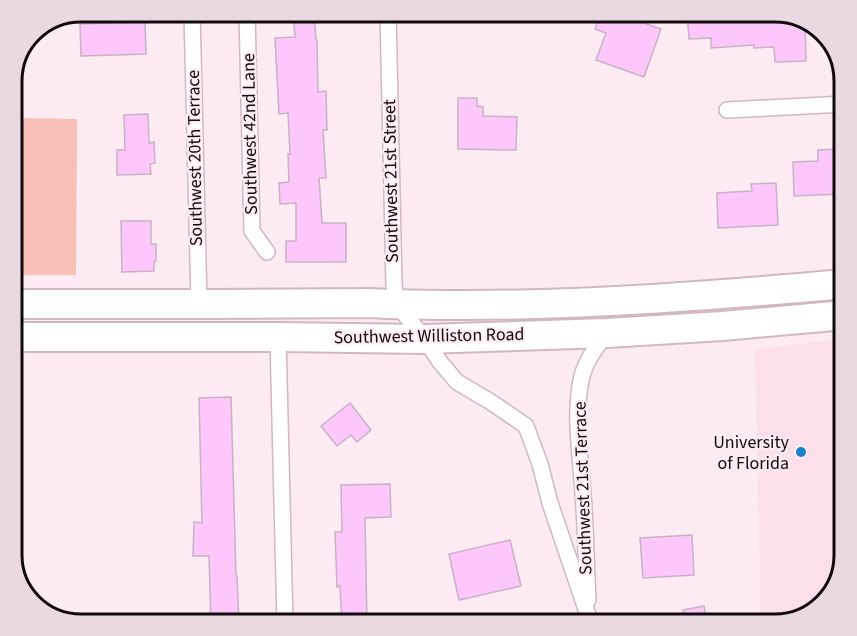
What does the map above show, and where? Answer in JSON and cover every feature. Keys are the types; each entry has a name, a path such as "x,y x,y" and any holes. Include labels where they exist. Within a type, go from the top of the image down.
{"highway":[{"name":"Southwest Williston Road","path":"23,304 508,305 693,296 834,285"},
{"name":"Southwest Williston Road","path":"23,338 425,339 607,333 834,316"}],"street":[{"name":"Southwest 20th Terrace","path":"192,22 199,304"},
{"name":"Southwest 42nd Lane","path":"248,22 252,231 267,252"},
{"name":"Southwest 21st Street","path":"388,22 394,285 397,304"},
{"path":"727,110 834,105"},
{"path":"397,304 425,339"},
{"name":"Southwest 21st Terrace","path":"589,614 584,498 578,429 579,395 582,375 589,358 607,333"},
{"path":"278,337 285,614"},
{"name":"Southwest 21st Terrace","path":"425,339 457,382 526,426 587,614"}],"shaded area":[{"path":"23,118 77,119 76,275 23,275"},
{"name":"University of Florida","path":"834,339 834,562 828,581 817,596 802,607 775,614 761,614 755,350"}],"building":[{"path":"145,22 146,54 81,56 80,24"},
{"path":"294,22 315,22 318,92 326,91 327,130 323,130 326,178 319,178 322,223 346,223 346,262 286,262 286,241 296,241 296,203 280,204 279,183 289,182 288,154 290,154 288,113 279,114 275,38 295,37"},
{"path":"597,22 641,22 661,29 644,77 596,60 606,33 595,29"},
{"path":"688,22 783,23 805,30 806,61 775,62 774,47 754,48 754,45 711,48 711,38 689,39"},
{"path":"458,98 477,98 477,106 483,107 483,116 517,117 516,150 458,149"},
{"path":"148,114 149,143 154,142 155,163 150,164 151,174 117,175 117,150 125,150 124,115"},
{"path":"834,149 834,194 794,196 793,162 818,161 818,150"},
{"path":"776,183 778,225 718,228 717,193 752,191 751,184"},
{"path":"121,221 151,221 151,244 156,244 154,271 122,272"},
{"path":"231,397 239,614 211,614 209,556 193,556 194,522 202,523 199,398"},
{"path":"350,403 371,430 357,442 351,435 337,446 321,426"},
{"path":"390,484 391,517 365,518 367,614 341,614 340,586 337,587 335,532 342,532 341,485"},
{"path":"692,535 694,575 643,578 640,538"},
{"path":"510,540 521,586 459,600 449,554"},
{"path":"704,606 705,614 684,614 683,610"}],"place":[{"name":"University of Florida","path":"801,452"}]}
